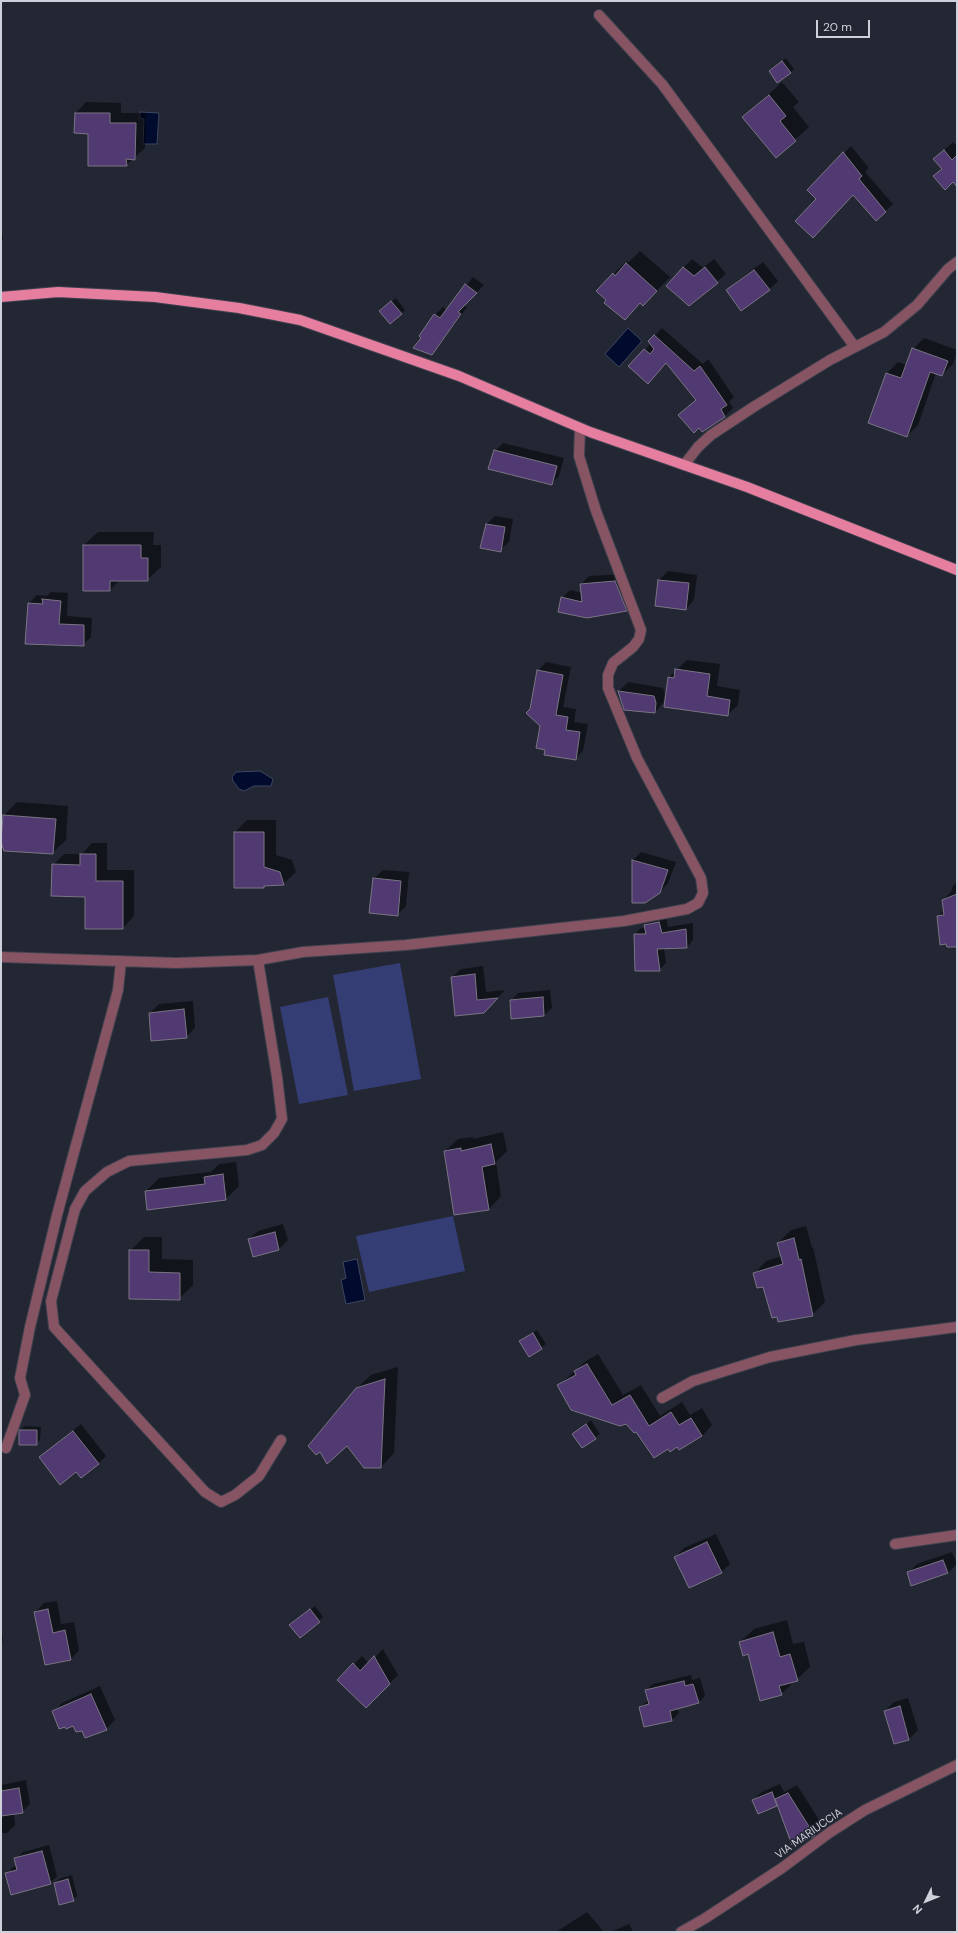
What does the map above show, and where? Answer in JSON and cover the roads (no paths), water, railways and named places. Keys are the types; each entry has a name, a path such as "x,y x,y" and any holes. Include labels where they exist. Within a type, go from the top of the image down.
{"main road":[{"path":"1,297 58,292 155,297 239,308 300,320 459,376 580,428 754,490 957,570"}],"street":[{"path":"599,15 662,84 855,347"},
{"path":"684,465 698,447 711,435 762,402 855,347 884,332 917,305 948,269 957,262"},
{"path":"1,957 176,963 258,960 303,952 406,945 624,921 687,909 698,903 703,893 701,878 637,758 608,688 608,675 613,663 633,647 639,639 641,630 596,511 579,456 580,428"},
{"path":"6,1448 25,1395 20,1378 30,1327 57,1215 118,990 121,960"},
{"path":"258,960 277,1077 282,1119 274,1133 262,1145 247,1150 129,1161 107,1172 85,1191 75,1209 51,1301 54,1326 205,1492 221,1502 235,1495 259,1476 281,1440"},
{"path":"662,1398 693,1381 770,1357 856,1340 957,1326"},
{"path":"895,1544 957,1535"},
{"name":"VIA MARIUCCIA","path":"681,1932 704,1919 782,1868 829,1833 865,1810 957,1765"}]}
